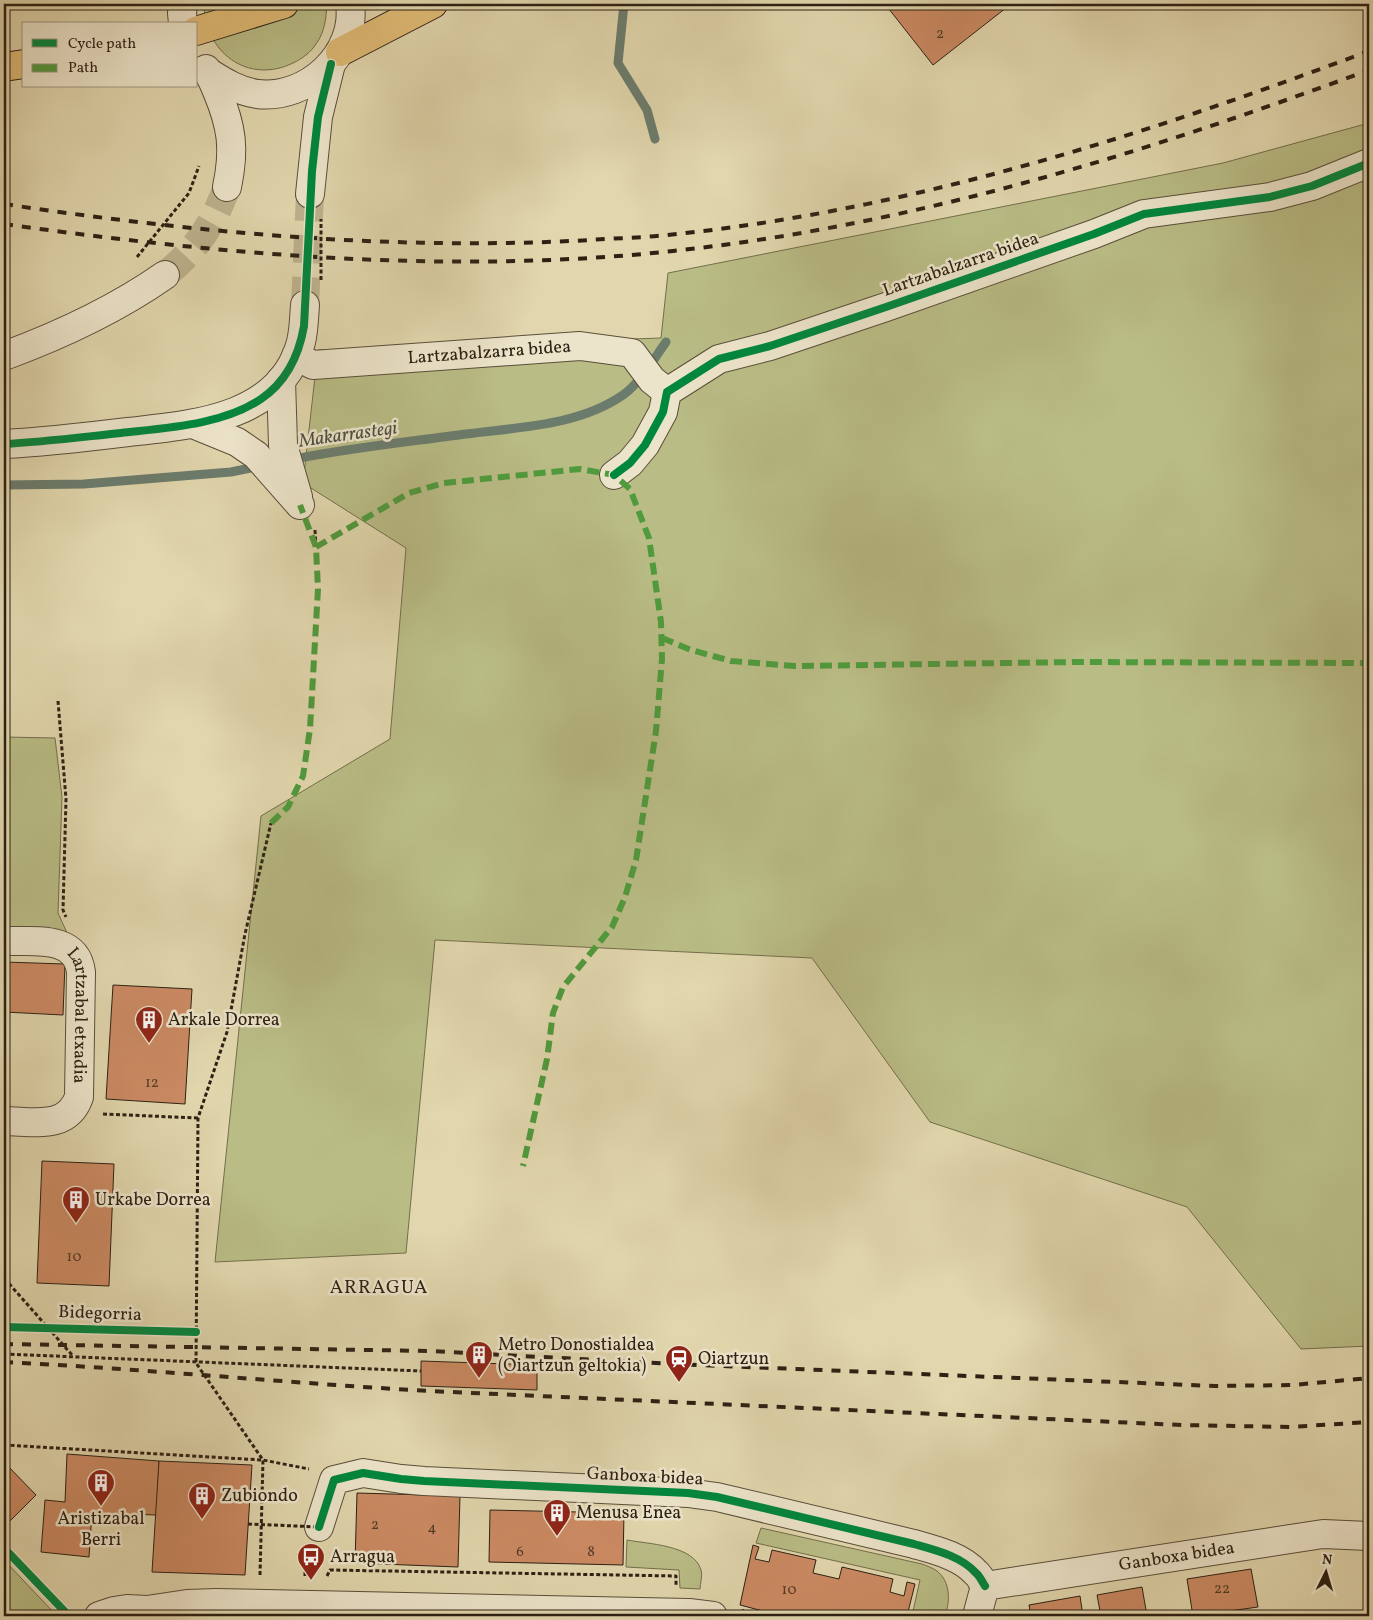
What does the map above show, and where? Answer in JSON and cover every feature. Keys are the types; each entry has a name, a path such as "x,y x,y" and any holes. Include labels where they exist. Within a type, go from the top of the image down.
{"main road":[{"path":"198,30 284,4"},
{"path":"335,58 433,4"},
{"path":"4,67 22,64"}],"street":[{"path":"182,4 184,22"},
{"path":"316,205 318,117 335,58 348,32 350,4"},
{"path":"202,64 231,86 258,94 285,92 310,82 335,58"},
{"path":"202,64 227,115 231,144 231,166 227,187"},
{"name":"Lartzabalzarra bidea","path":"296,356 313,365 580,346 632,353 660,386 720,359 770,346 886,307 1094,234 1144,214 1270,197 1312,186 1369,163"},
{"path":"4,356 42,342 93,318 136,295 165,275"},
{"path":"4,444 52,441 194,424 240,410 261,399 282,380 301,343 313,297"},
{"path":"194,424 237,442 256,455 300,505 283,445 282,380"},
{"path":"614,475 630,464 644,445 663,412 660,386"},
{"name":"Lartzabal etxadia","path":"4,941 57,943 72,951 80,964 82,972 78,1097 76,1106 61,1120 50,1122 5,1121"},
{"name":"Ganboxa bidea","path":"334,1480 363,1472 424,1481 679,1492 717,1496 941,1552 962,1561 976,1572 985,1586 1323,1534 1369,1536"},
{"path":"319,1527 334,1480"},
{"path":"977,1616 985,1586"},
{"path":"99,1616 127,1609 147,1610 187,1604 216,1610 690,1613 713,1616"}],"path":[{"path":"134,260 188,194 202,161"},
{"path":"313,297 316,205"},
{"path":"58,701 66,800 63,910 72,932 72,951"},
{"path":"260,1576 263,1460 196,1363 198,1118 227,1032 245,934 271,823"},
{"path":"70,1113 198,1118"},
{"path":"5,1121 4,1278 73,1357"},
{"path":"186,1332 196,1332"},
{"path":"4,1354 421,1371"},
{"path":"4,1445 263,1460 314,1470 334,1480"},
{"path":"248,1524 319,1527"}],"green space":[{"path":"204,4 327,4 323,30 314,47 309,52 293,63 276,69 260,70 245,67 232,60 220,50 212,37 206,21"},
{"path":"1369,123 1369,1346 1301,1349 1187,1207 930,1122 812,958 435,940 406,1253 215,1262 261,816 390,739 406,548 303,483 318,350 661,338 668,273 1223,163"},
{"path":"4,737 55,738 62,797 58,913 68,935 4,930"},
{"path":"761,1528 922,1564 932,1568 942,1576 947,1586 948,1605 945,1616 912,1616 920,1580 756,1543"},
{"path":"627,1540 669,1547 689,1555 697,1562 701,1570 700,1589 680,1588 679,1570 626,1567"},
{"path":"4,1560 56,1615 22,1616 4,1608"}],"building":[{"path":"885,4 1011,4 933,65"},
{"path":"4,962 65,964 63,1015 4,1012"},
{"name":"Arkale Dorrea","path":"113,985 192,989 185,1104 106,1099"},
{"name":"Urkabe Dorrea","path":"42,1161 114,1164 109,1286 37,1283"},
{"name":"Metro Donostialdea (Oiartzun geltokia)","path":"421,1361 537,1365 537,1390 421,1386"},
{"name":"Aristizabal Berri","path":"67,1454 159,1461 157,1515 92,1513 89,1557 41,1552 45,1500 65,1502"},
{"name":"Zubiondo","path":"159,1461 252,1465 245,1575 152,1572"},
{"path":"4,1462 36,1495 6,1525 4,1523"},
{"path":"357,1493 460,1496 458,1567 355,1563"},
{"name":"Menusa Enea","path":"490,1510 624,1513 623,1565 489,1562"},
{"path":"753,1545 759,1547 755,1559 769,1562 772,1550 816,1560 813,1573 839,1579 842,1567 893,1579 890,1592 904,1596 907,1582 915,1584 907,1616 782,1616 740,1605"},
{"path":"1367,1562 1369,1563 1369,1607 1365,1607"},
{"path":"1251,1569 1258,1607 1193,1616 1187,1579"},
{"path":"1142,1587 1147,1616 1101,1616 1097,1595"},
{"path":"1080,1596 1083,1616 1031,1616 1029,1605"}],"waterway":[{"name":"Makarrastegi","path":"624,4 618,63 647,110 655,139"},
{"name":"Makarrastegi","path":"290,460 334,452 527,427 568,419 606,405 623,395 635,384 666,342"},
{"name":"Makarrastegi","path":"4,485 84,484 231,472 260,466"}],"tunnel":[{"path":"165,275 195,246 216,213 227,187"},
{"path":"305,305 310,194"}],"railway":[{"path":"4,204 223,231 370,241 517,243 667,235 757,224 847,208 936,189 1024,166 1198,112 1369,51"},
{"path":"4,224 170,245 338,258 505,261 589,258 673,251 763,239 852,224 1027,182 1199,130 1369,70"},
{"path":"4,1344 429,1351 673,1364 1215,1386 1293,1385 1369,1378"},
{"path":"4,1362 429,1391 1181,1425 1290,1427 1369,1422"}],"marked path":[{"path":"316,547 409,493 444,483 580,469 614,475 630,489 649,538 661,622 662,659 656,731 636,860 625,897 612,927 563,987 553,1013 547,1059 523,1166"},
{"path":"271,823 288,807 303,776 310,729 318,589 316,547 300,505"},
{"path":"662,638 691,650 731,661 795,666 1076,662 1369,663"}],"cycle path":[{"path":"4,444 77,438 194,424 229,415 246,408 261,399 278,384 295,357 304,326 312,171 318,117 331,64"},
{"path":"614,475 630,463 645,445 663,412 667,392 719,359 770,346 886,307 1094,234 1144,214 1270,197 1312,186 1369,163"},
{"name":"Bidegorria","path":"4,1327 196,1332"},
{"path":"319,1527 334,1480 363,1473 424,1481 688,1493 717,1497 914,1544 947,1554 970,1567 985,1586"},
{"path":"4,1548 69,1616"}],"place":[{"name":"Arkale Dorrea","path":"149,1044"},
{"name":"Urkabe Dorrea","path":"76,1224"},
{"name":"Metro Donostialdea (Oiartzun geltokia)","path":"479,1379"},
{"name":"Oiartzun","path":"679,1383"},
{"name":"Aristizabal Berri","path":"101,1507"},
{"name":"Zubiondo","path":"202,1520"},
{"name":"Menusa Enea","path":"557,1537"},
{"name":"Arragua","path":"311,1581"}],"district":[{"name":"ARRAGUA","path":"379,1288"}]}
